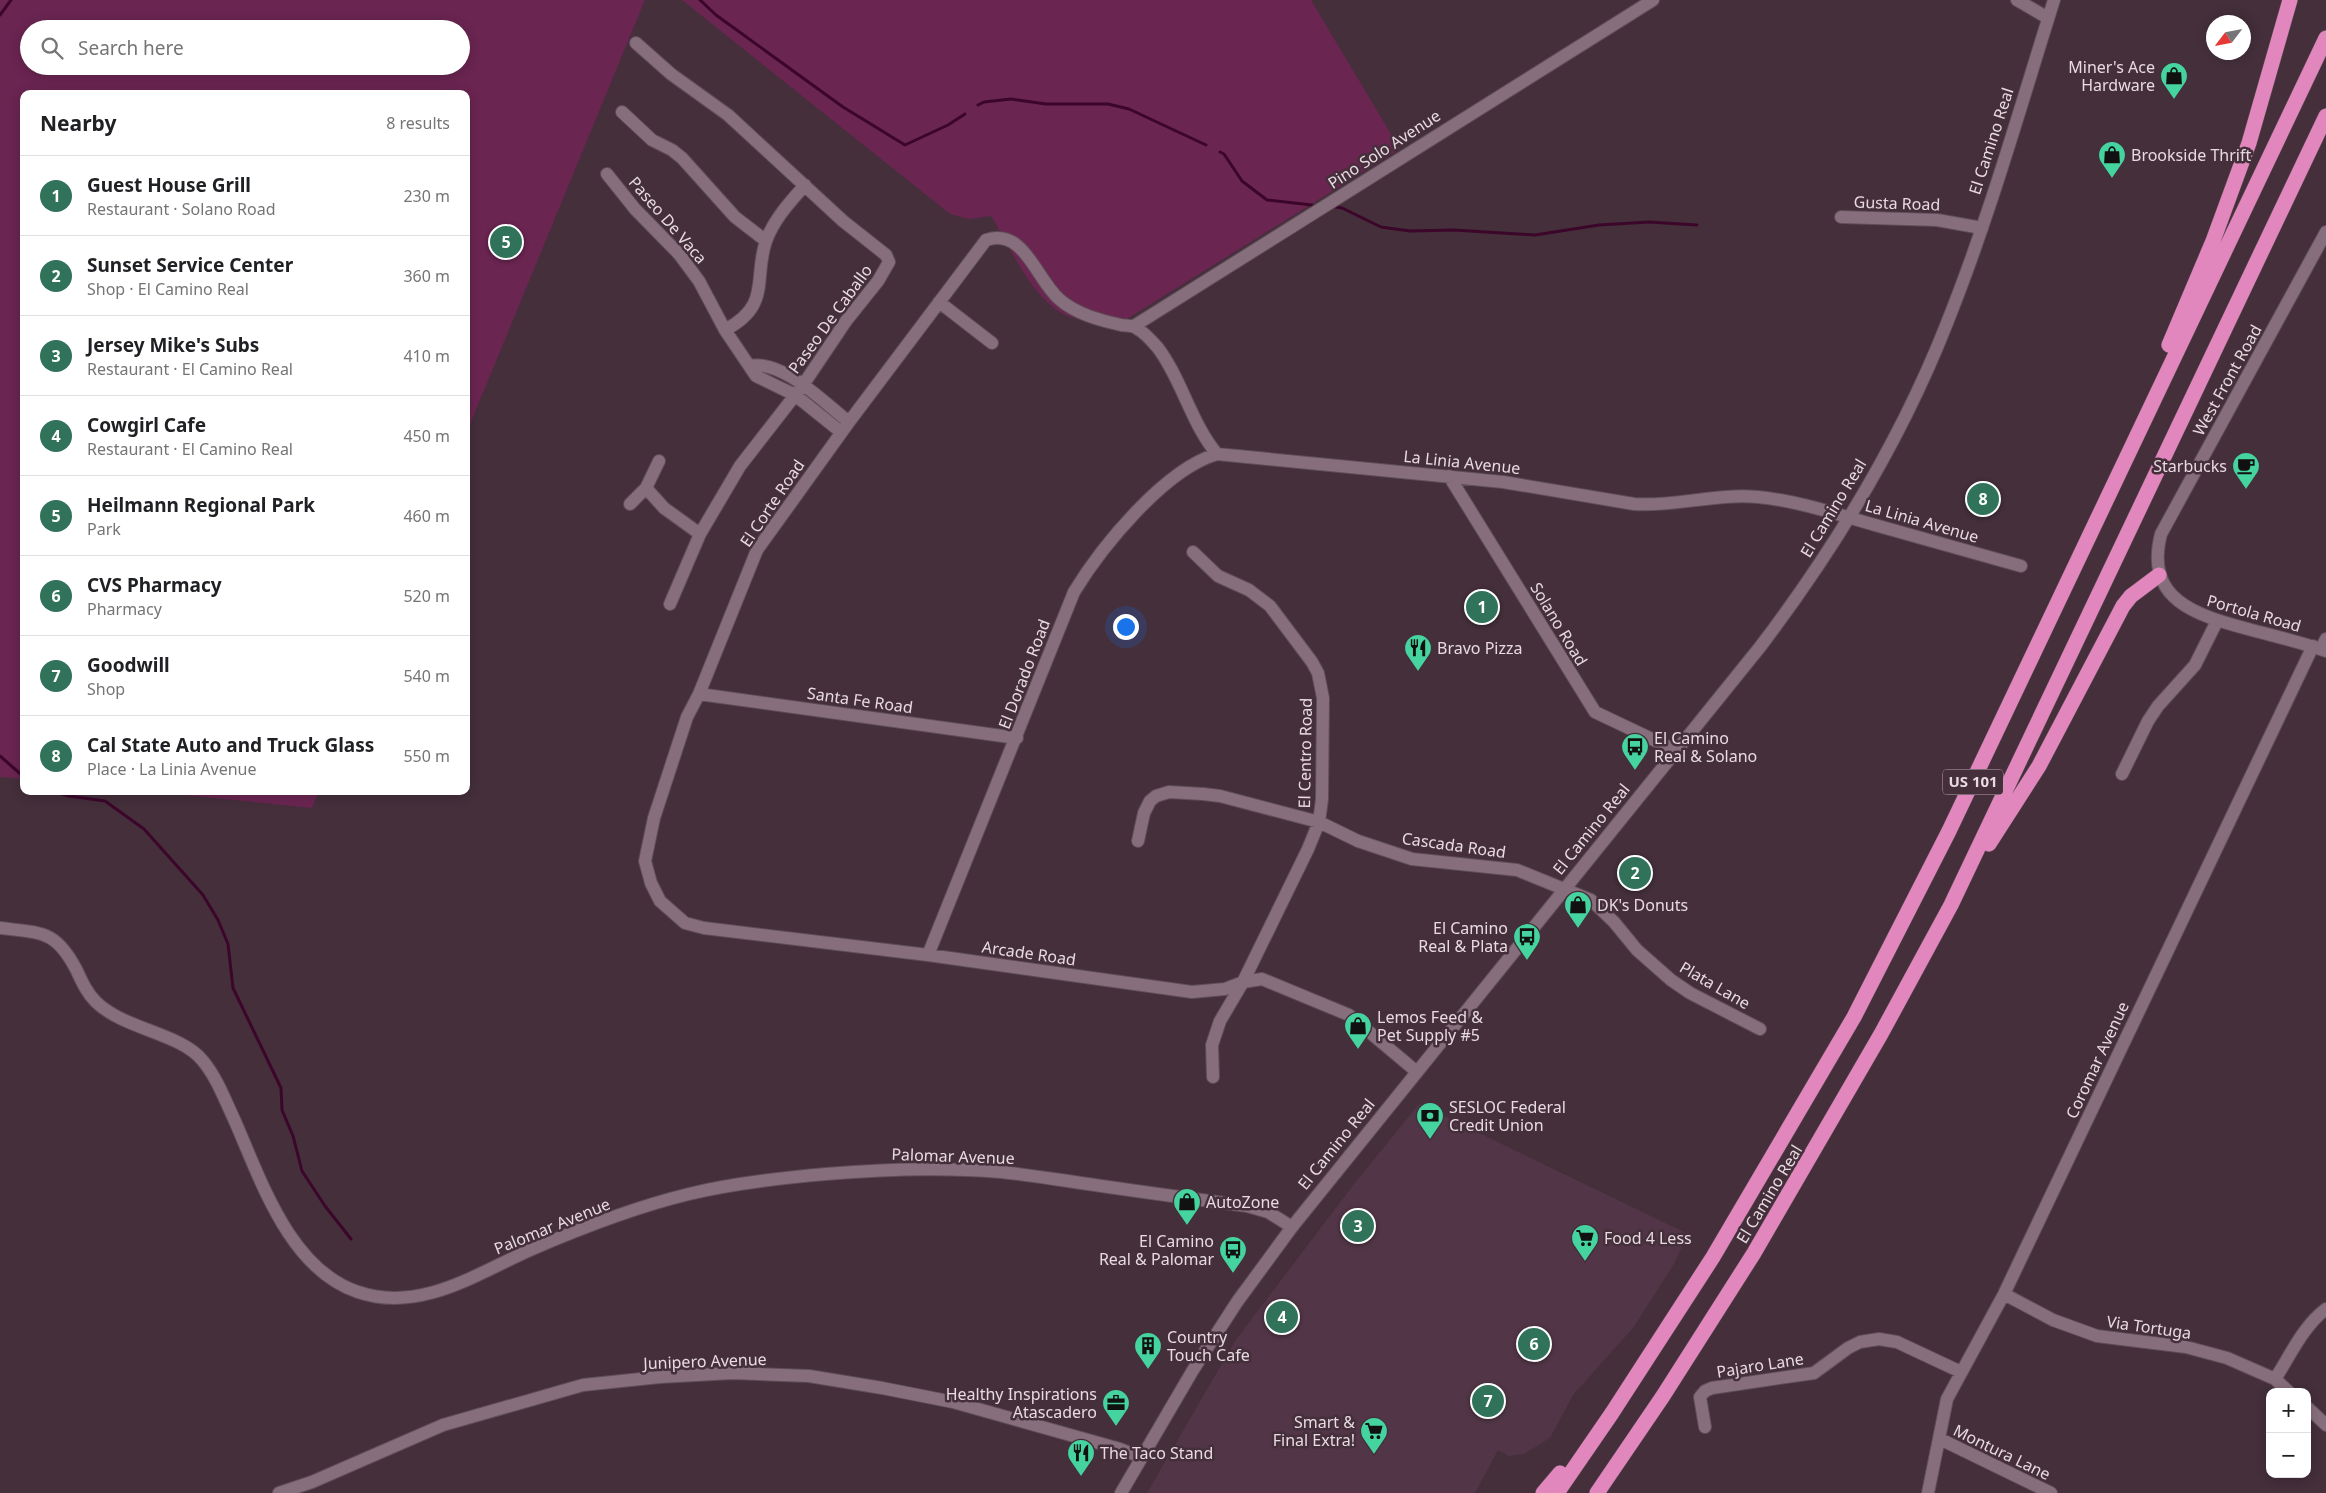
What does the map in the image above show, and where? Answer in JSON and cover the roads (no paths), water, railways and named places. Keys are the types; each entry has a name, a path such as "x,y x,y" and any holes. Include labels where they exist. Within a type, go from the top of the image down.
{"highway":[{"path":"2137,434 2172,338 2212,241 2249,143 2290,0"},
{"name":"El Camino Real","path":"1556,1493 1612,1413 1722,1240 1854,1016 1949,832 2326,38"},
{"name":"El Camino Real","path":"1597,1493 1663,1396 1754,1253 1857,1077 1951,905 2326,116"},
{"path":"1951,905 2039,766 2123,606 2130,596 2159,575"},
{"path":"1543,1493 1612,1413"}],"street":[{"name":"Pino Solo Avenue","path":"1134,326 1653,0"},
{"path":"2017,0 2048,18"},
{"name":"El Camino Real","path":"1121,1493 1219,1328 1292,1227 1781,620 1850,518 1892,443 1922,382 1947,324 1982,228 2054,0"},
{"name":"Paseo De Caballo","path":"636,43 671,74 728,115 843,221 886,254 889,262 878,281 846,321 799,390 740,466 700,534 670,604"},
{"path":"622,112 652,140 672,150 682,158 735,217 766,242"},
{"name":"Paseo De Vaca","path":"607,174 635,209 679,254 699,281 725,330 750,366 760,364 799,390 845,427"},
{"path":"725,330 741,320 755,301 761,281 766,242 785,208 805,185"},
{"name":"Gusta Road","path":"1841,217 1937,220 1982,228"},
{"name":"West Front Road","path":"2159,575 2157,549 2161,534 2326,232"},
{"name":"El Corte Road","path":"645,861 654,818 687,717 699,694 757,550 845,427 986,240 995,237 1012,240 1020,246 1049,289 1067,306 1090,316 1124,326 1134,326"},
{"path":"939,302 992,343"},
{"path":"1134,326 1159,349 1202,432 1218,454"},
{"name":"La Linia Avenue","path":"1218,454 1449,476 1536,487 1634,504 1652,505 1732,495 1759,497 1810,505 2021,566"},
{"name":"El Dorado Road","path":"928,955 1017,738 1067,607 1084,576 1140,509 1167,482 1202,458 1218,454"},
{"path":"630,504 646,488 659,461"},
{"name":"Solano Road","path":"1449,476 1594,712 1677,751"},
{"path":"646,488 664,508 700,534"},
{"name":"El Centro Road","path":"1193,552 1218,576 1249,590 1270,606 1312,662 1318,673 1323,698 1322,798 1319,822 1308,849 1243,982 1230,1002 1217,1029 1212,1045 1213,1077"},
{"name":"Portola Road","path":"2159,575 2173,597 2197,614 2217,621 2321,646"},
{"path":"2122,774 2148,722 2162,701 2195,665 2217,621"},
{"name":"Coromar Avenue","path":"1928,1493 1940,1439 1944,1409 1961,1372 2004,1294 2321,646"},
{"name":"Santa Fe Road","path":"699,694 1017,738"},
{"name":"Cascada Road","path":"1138,841 1148,805 1156,796 1169,792 1220,796 1319,822 1382,850 1412,858 1517,870 1565,889"},
{"name":"Arcade Road","path":"645,861 651,883 660,901 672,914 685,923 704,928 928,955 1192,992 1225,989 1243,982 1262,979 1349,1015 1417,1072"},
{"name":"Plata Lane","path":"1565,889 1591,900 1601,908 1637,950 1671,980 1690,993 1760,1029"},
{"name":"Palomar Avenue","path":"0,928 36,932 52,938 67,953 87,992 107,1011 122,1020 180,1044 199,1056 221,1090 274,1206 298,1248 328,1277 358,1292 372,1296 407,1298 430,1294 452,1287 531,1250 606,1221 688,1194 763,1179 841,1173 926,1168 1002,1172 1247,1206 1268,1212 1292,1227"},
{"name":"Via Tortuga","path":"2004,1294 2053,1320 2097,1336 2186,1347 2227,1358 2275,1379 2285,1388"},
{"path":"2275,1379 2315,1318 2326,1310"},
{"name":"Pajaro Lane","path":"1705,1427 1700,1398 1704,1391 1712,1388 1814,1373 1848,1348 1869,1340 1879,1339 1897,1342 1961,1372"},
{"name":"Junipero Avenue","path":"279,1493 312,1482 442,1424 583,1386 660,1377 733,1373 809,1376 953,1402 1120,1449 1141,1457"},
{"path":"2311,1411 2326,1425"},
{"name":"Montura Lane","path":"1940,1439 2051,1493"}],"waterway":[{"path":"0,15 11,0"},
{"path":"700,0 716,15 843,107 905,145 948,125 965,114"},
{"path":"978,105 984,102 1011,99 1046,104 1108,104 1129,109 1206,145"},
{"path":"1220,152 1224,154 1242,181 1267,200 1312,205"},
{"path":"1336,207 1342,208 1381,227 1410,231 1454,230 1535,235 1599,225 1649,222 1697,225"},
{"path":"0,756 20,774"},
{"path":"65,795 105,801 144,829 203,895 218,920 228,944 233,988 281,1088 282,1110 293,1136 302,1171 325,1206 351,1239"}],"place":[{"name":"Miner's Ace Hardware","path":"2174,100"},
{"name":"Brookside Thrift","path":"2112,179"},
{"name":"Heilmann Regional Park","path":"506,242"},
{"name":"Starbucks","path":"2246,490"},
{"name":"Cal State Auto and Truck Glass","path":"1983,499"},
{"name":"Guest House Grill","path":"1482,607"},
{"name":"Bravo Pizza","path":"1418,672"},
{"name":"El Camino Real & Solano","path":"1635,771"},
{"name":"Sunset Service Center","path":"1635,873"},
{"name":"DK's Donuts","path":"1578,929"},
{"name":"El Camino Real & Plata","path":"1527,961"},
{"name":"Lemos Feed & Pet Supply #5","path":"1358,1050"},
{"name":"SESLOC Federal Credit Union","path":"1430,1140"},
{"name":"AutoZone","path":"1187,1226"},
{"name":"Jersey Mike's Subs","path":"1358,1226"},
{"name":"Food 4 Less","path":"1585,1262"},
{"name":"El Camino Real & Palomar","path":"1233,1274"},
{"name":"Cowgirl Cafe","path":"1282,1317"},
{"name":"CVS Pharmacy","path":"1534,1344"},
{"name":"Country Touch Cafe","path":"1148,1370"},
{"name":"Goodwill","path":"1488,1401"},
{"name":"Healthy Inspirations Atascadero","path":"1116,1427"},
{"name":"Smart & Final Extra!","path":"1374,1455"},
{"name":"The Taco Stand","path":"1081,1477"}]}
